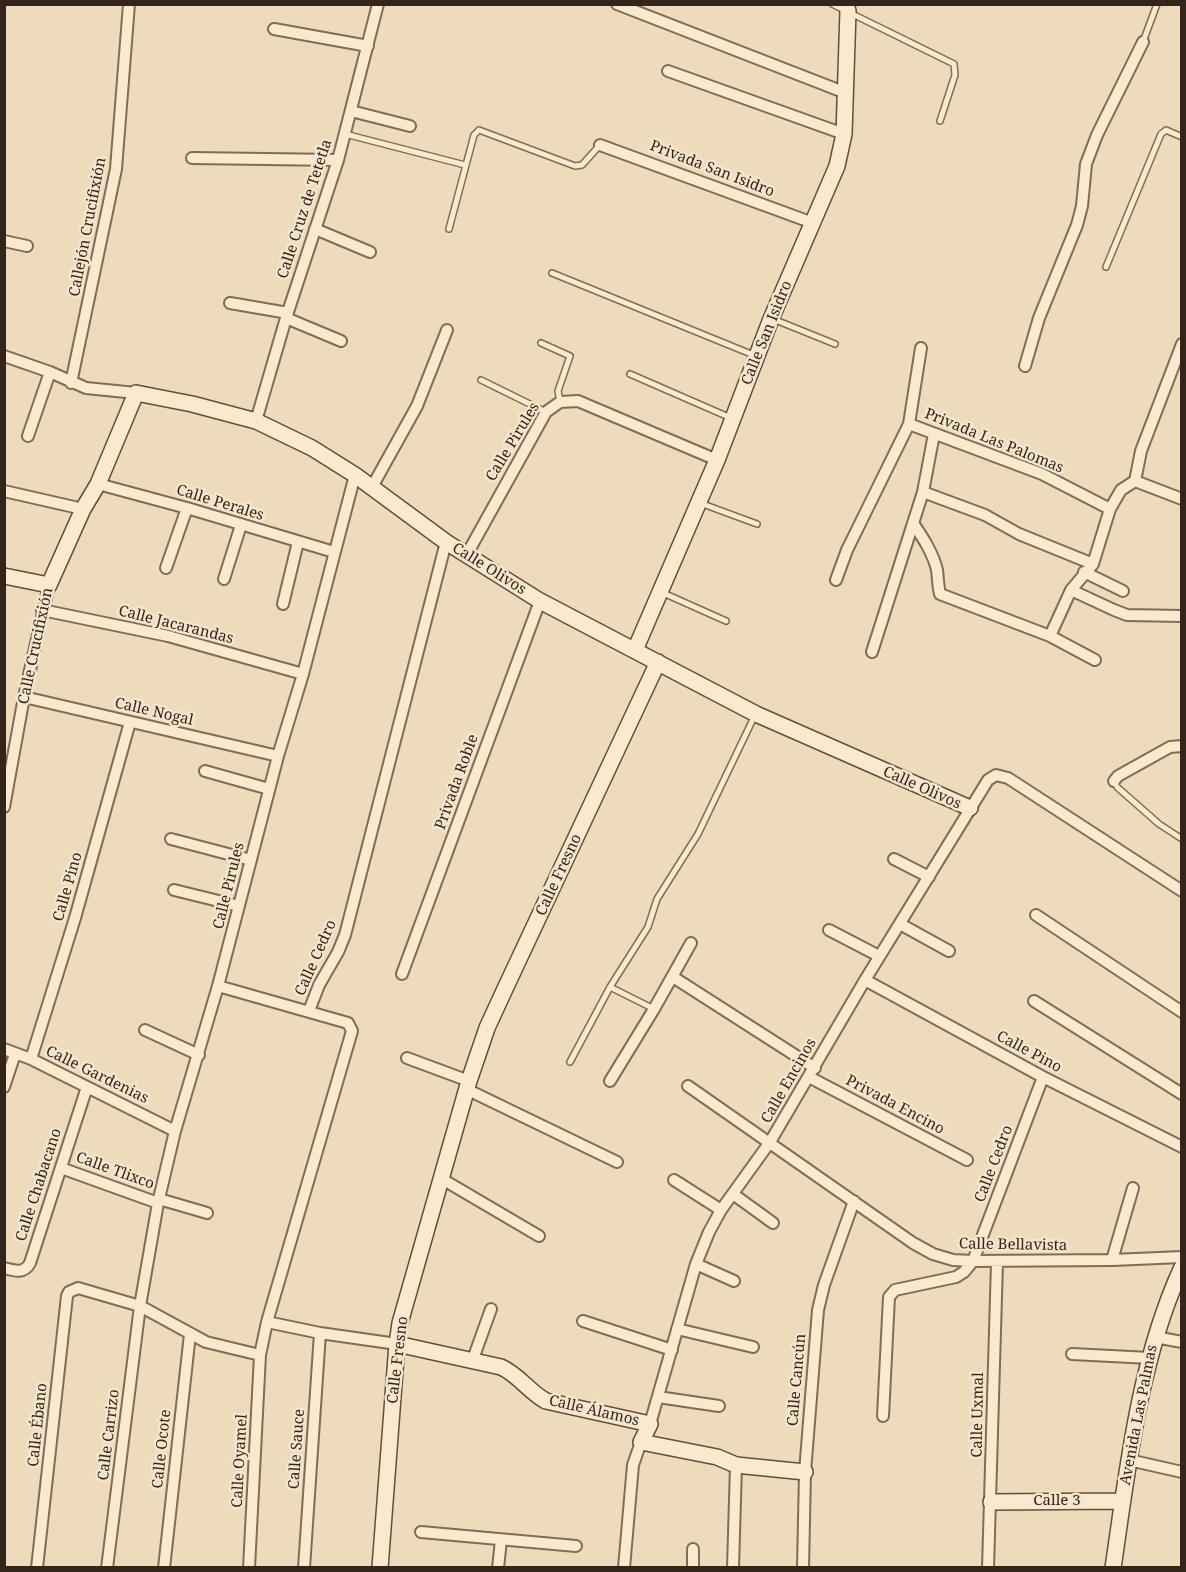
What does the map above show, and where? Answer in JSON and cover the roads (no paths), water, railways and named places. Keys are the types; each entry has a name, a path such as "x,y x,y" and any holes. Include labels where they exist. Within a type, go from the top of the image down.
{"street":[{"name":"Callejón Crucifixión","path":"71,382 116,170 129,4"},
{"name":"Calle Cruz de Tetetla","path":"256,421 338,159 378,4"},
{"path":"618,4 846,93"},
{"name":"Calle San Isidro","path":"635,650 717,460 771,319 837,166 844,134 847,8"},
{"path":"274,28 368,46"},
{"path":"1025,366 1039,318 1077,225 1082,206 1086,164 1096,135 1143,42"},
{"path":"668,71 844,134"},
{"path":"351,111 410,126"},
{"name":"Privada San Isidro","path":"600,145 813,223"},
{"path":"192,158 338,159"},
{"path":"315,229 370,252"},
{"path":"4,241 27,246"},
{"path":"230,303 287,316 341,340"},
{"path":"372,487 417,406 447,330"},
{"path":"1050,636 1071,590 1093,564 1110,509 1121,490 1135,481 1141,451 1182,344"},
{"path":"909,424 921,348"},
{"name":"Calle Olivos","path":"4,356 50,372 86,388 136,393 192,404 256,421 312,448 355,475 466,556 540,602 756,714 970,808"},
{"path":"28,436 50,372"},
{"name":"Calle Crucifixión","path":"4,807 48,585 83,509 98,484 136,393"},
{"name":"Calle Pirules","path":"466,556 546,412 560,402 578,401 717,460"},
{"name":"Privada Las Palomas","path":"836,580 847,550 909,424 1042,474 1110,509"},
{"path":"872,652 923,492 934,434"},
{"name":"Calle Pirules","path":"140,1306 159,1201 175,1131 218,986 355,475"},
{"path":"1135,481 1182,499"},
{"name":"Calle Perales","path":"98,484 334,552"},
{"path":"4,491 83,509"},
{"path":"923,492 985,515 1019,534 1093,564"},
{"path":"166,568 187,508"},
{"path":"913,524 928,546 937,571 940,594 1050,636 1095,660"},
{"path":"224,579 242,525"},
{"path":"283,604 298,542"},
{"name":"Calle Cedro","path":"260,1355 267,1322 352,1031 348,1023 309,1011 319,985 345,935 446,542"},
{"path":"1084,572 1124,591"},
{"path":"4,576 48,585"},
{"path":"1071,590 1127,615 1182,616"},
{"name":"Privada Roble","path":"402,974 540,602"},
{"name":"Calle Jacarandas","path":"42,610 168,636 303,674"},
{"name":"Calle Fresno","path":"380,1568 400,1323 467,1085 496,1010 658,662"},
{"name":"Calle Nogal","path":"24,697 278,756"},
{"name":"Calle Pino","path":"31,1059 75,918 130,722"},
{"path":"1114,781 1170,747 1182,746"},
{"path":"205,771 269,789"},
{"name":"Calle Encinos","path":"650,1424 696,1264 709,1232 721,1210 771,1142 879,956 988,780 996,775 1008,778 1182,891"},
{"path":"171,839 251,860"},
{"path":"894,859 929,876"},
{"path":"174,890 239,906"},
{"path":"1036,915 1182,1012"},
{"path":"900,924 949,951"},
{"path":"829,930 879,956"},
{"path":"610,1081 691,943"},
{"name":"Privada Encino","path":"673,977 812,1073 967,1160"},
{"name":"Calle Pino","path":"865,980 1043,1077 1182,1147"},
{"path":"218,986 309,1011"},
{"path":"1034,1001 1182,1094"},
{"path":"145,1030 199,1055"},
{"path":"4,1087 10,1051"},
{"name":"Calle Gardenias","path":"10,1051 31,1059 175,1131"},
{"path":"407,1058 467,1085 617,1162"},
{"name":"Calle Cedro","path":"973,1261 1043,1077"},
{"path":"688,1086 771,1142"},
{"name":"Calle Chabacano","path":"4,1268 21,1271 28,1266 87,1087"},
{"name":"Calle Bellavista","path":"771,1142 913,1243 933,1254 953,1260 997,1263 1182,1257"},
{"name":"Calle Tlixco","path":"61,1168 159,1201 207,1213"},
{"path":"442,1179 539,1236"},
{"path":"674,1180 721,1210"},
{"path":"1112,1260 1133,1188"},
{"path":"733,1194 773,1223"},
{"name":"Calle Cancún","path":"802,1568 804,1472 818,1310 824,1285 854,1201"},
{"path":"883,1416 889,1297 895,1290 956,1277 964,1272 973,1261"},
{"name":"Calle Uxmal","path":"988,1568 997,1263"},
{"path":"696,1264 734,1281"},
{"name":"Avenida Las Palmas","path":"1113,1568 1129,1461 1150,1358 1155,1337 1178,1286 1182,1267"},
{"name":"Calle Ébano","path":"38,1568 67,1296 73,1289 78,1288 140,1306"},
{"path":"140,1306 206,1342 260,1355"},
{"name":"Calle Carrizo","path":"107,1568 140,1306"},
{"path":"472,1362 491,1309"},
{"path":"583,1321 672,1350"},
{"name":"Calle Álamos","path":"267,1322 320,1333 397,1344 501,1367 514,1373 536,1396 546,1401 650,1424"},
{"path":"677,1329 753,1347"},
{"name":"Calle Sauce","path":"304,1568 320,1333"},
{"name":"Calle Ocote","path":"164,1568 190,1334"},
{"path":"1155,1337 1182,1342"},
{"path":"1072,1354 1150,1358"},
{"name":"Calle Oyamel","path":"249,1568 260,1355"},
{"path":"658,1397 719,1406"},
{"path":"624,1568 633,1465 650,1424"},
{"name":"Calle Álamos","path":"641,1442 717,1457 736,1466 804,1472"},
{"path":"1129,1461 1182,1472"},
{"path":"734,1568 736,1466"},
{"name":"Calle 3","path":"991,1502 1123,1501"},
{"path":"421,1532 576,1546"},
{"path":"498,1568 501,1540"},
{"path":"693,1549 693,1568"}],"lane":[{"path":"832,4 847,8 954,64 955,75 940,121"},
{"path":"1143,42 1157,4"},
{"path":"448,229 474,135 479,130 579,166 600,145"},
{"path":"1106,267 1161,134 1164,131 1182,137"},
{"path":"345,134 465,165"},
{"path":"552,273 757,356"},
{"path":"771,319 835,344"},
{"path":"541,343 570,356 558,391 560,402"},
{"path":"630,374 733,419"},
{"path":"481,381 546,412"},
{"path":"698,502 757,524"},
{"path":"660,592 726,621"},
{"path":"570,1062 610,987 648,927 657,899 698,834 756,714"},
{"path":"1114,781 1117,788 1159,824 1182,839"},
{"path":"610,987 654,1009"}]}
